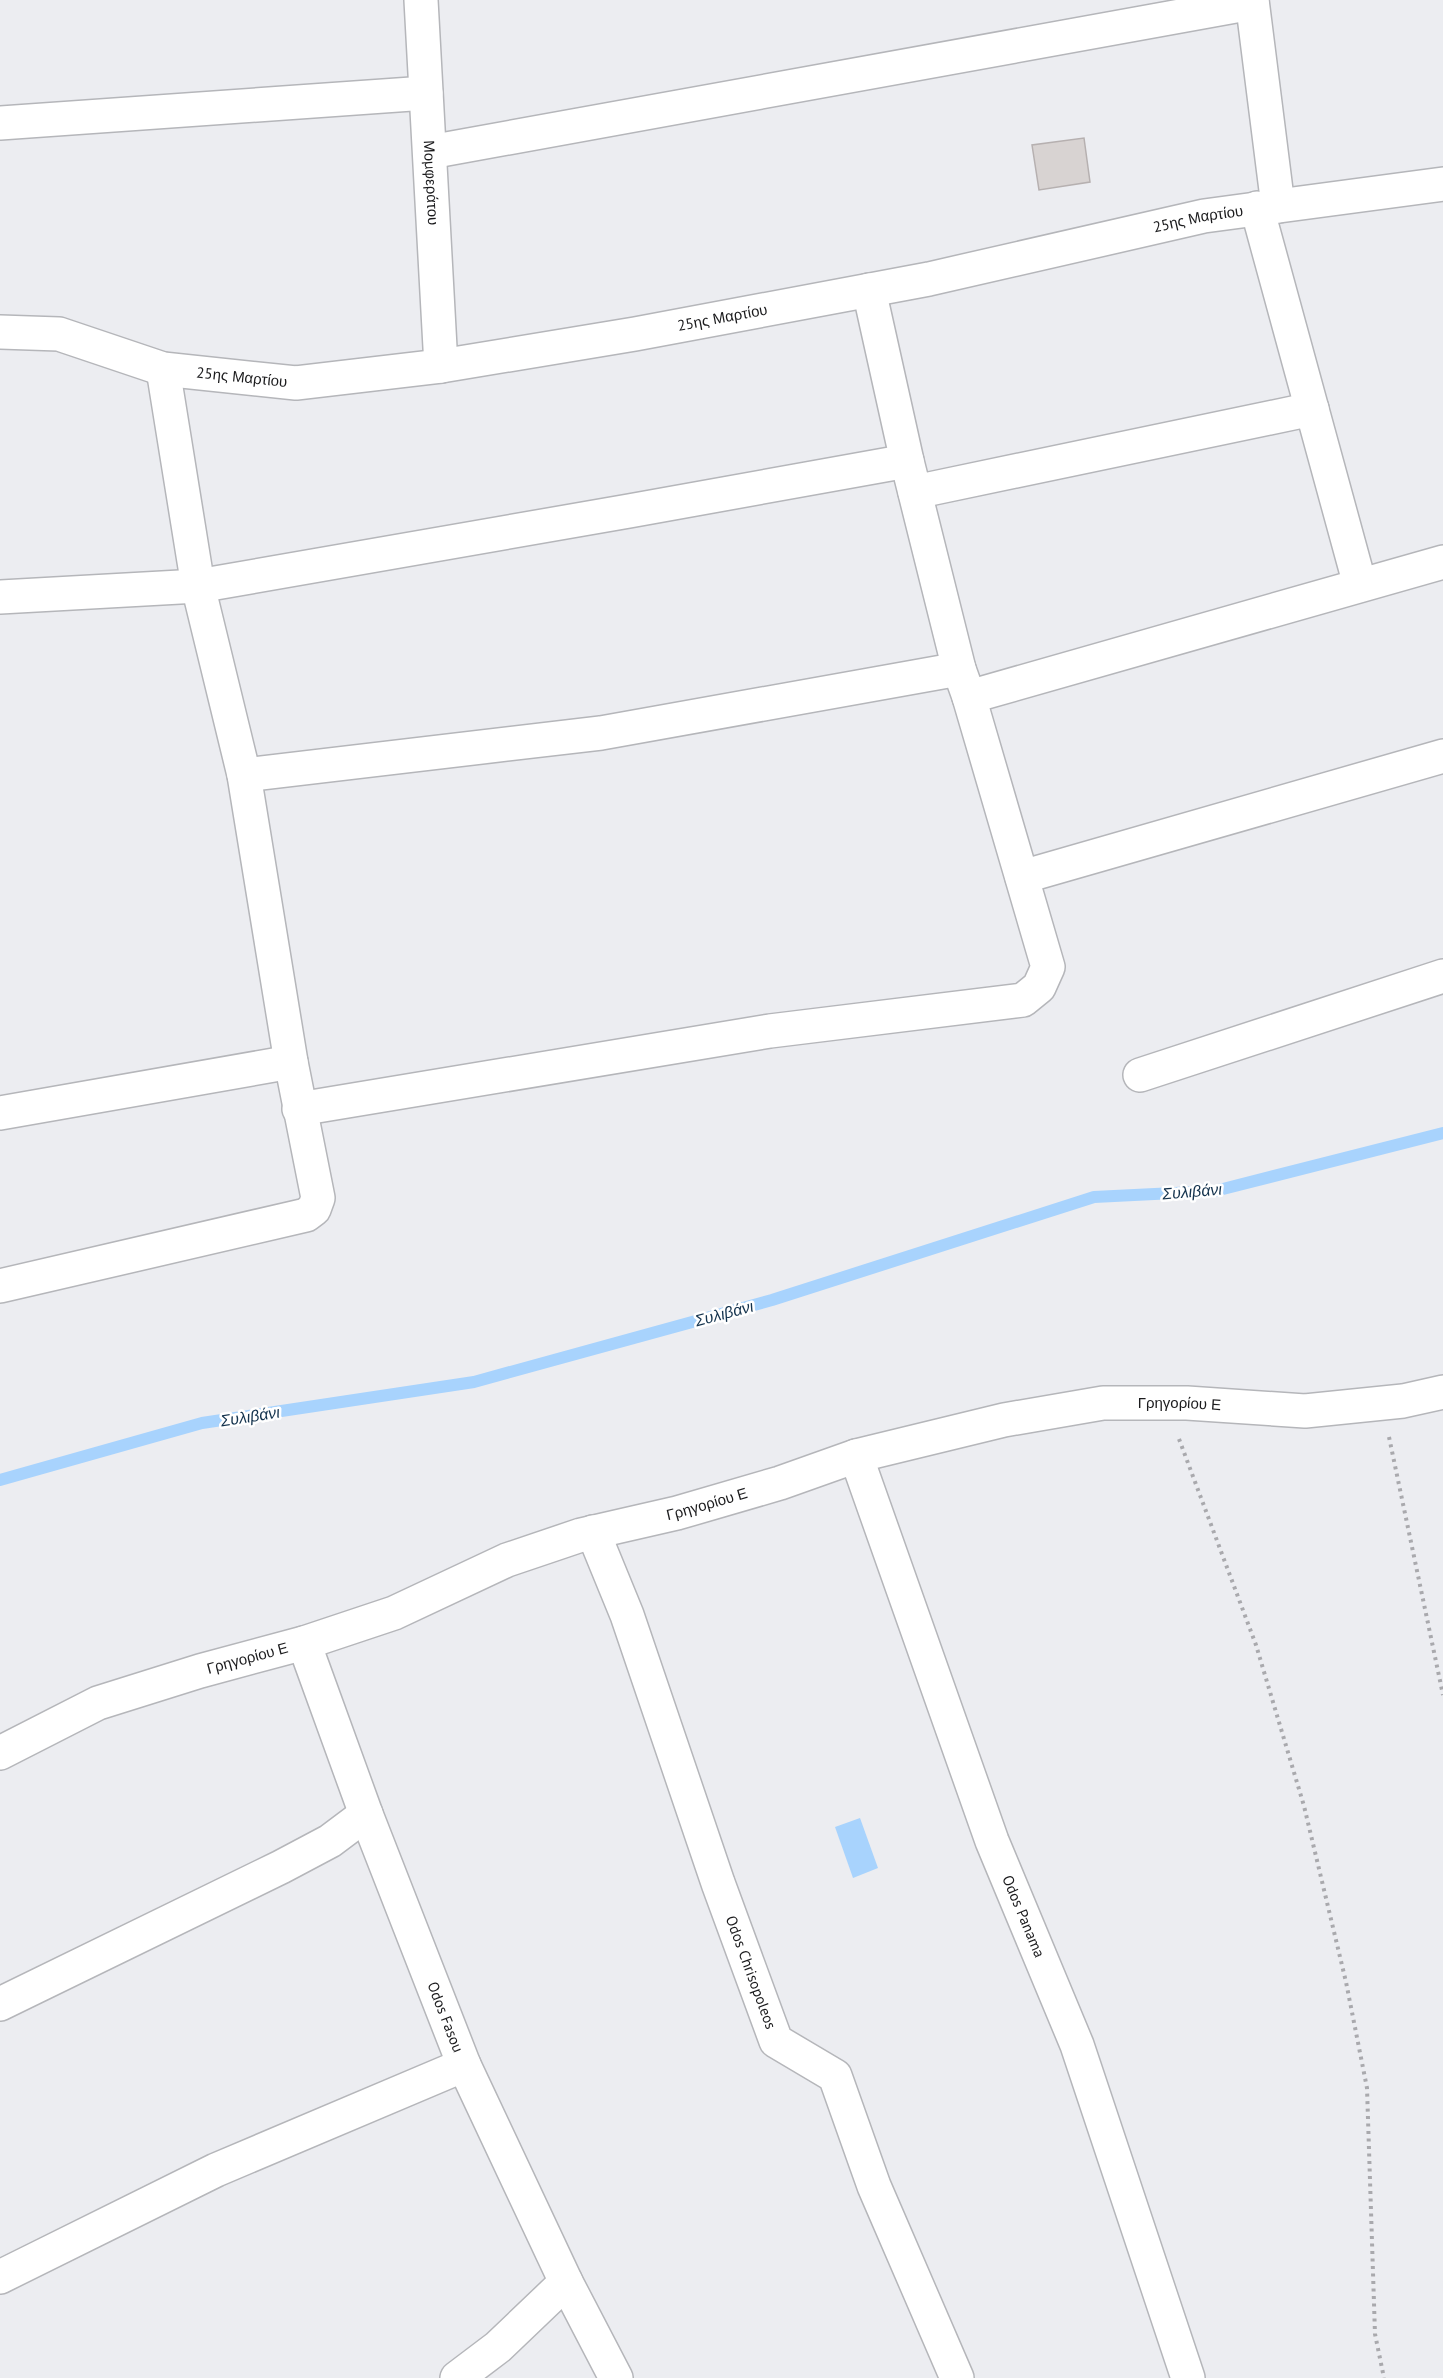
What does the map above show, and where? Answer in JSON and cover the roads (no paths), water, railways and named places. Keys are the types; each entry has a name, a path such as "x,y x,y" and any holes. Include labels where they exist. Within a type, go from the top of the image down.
{"street":[{"name":"Μομφεράτου","path":"422,0 441,366"},
{"path":"430,152 1252,1 1268,207 1312,409 1360,585"},
{"path":"0,123 426,93"},
{"name":"25ης Μαρτίου","path":"0,332 59,334 163,369 296,383 441,366 635,334 929,279 1204,216 1443,184"},
{"path":"299,1109 770,1031 1023,1000 1039,987 1048,967 964,683 907,461 869,290"},
{"path":"0,1286 306,1215 314,1209 318,1198 299,1109 244,775 198,586 163,369"},
{"path":"915,492 1312,409"},
{"path":"0,597 198,586 629,512 907,461"},
{"path":"244,775 601,733 964,683 1360,585 1443,562"},
{"path":"1022,877 1443,756"},
{"path":"1140,1075 1443,976"},
{"path":"0,1113 291,1062"},
{"name":"Γρηγορίου Ε","path":"0,1753 98,1703 200,1671 304,1643 394,1613 507,1560 592,1532 711,1503 780,1483 856,1456 1004,1420 1103,1403 1166,1403 1305,1411 1382,1404 1443,1392"},
{"name":"Odos Panama","path":"856,1456 992,1841 1077,2045 1188,2378"},
{"name":"Odos Chrisopoleos","path":"592,1532 627,1615 718,1884 776,2041 835,2076 874,2186 957,2378"},
{"name":"Odos Fasou","path":"304,1643 366,1814 464,2065 566,2282 616,2378"},
{"path":"0,2004 281,1867 330,1841 366,1814"},
{"path":"0,2277 216,2169 464,2065"},
{"path":"458,2378 498,2346 566,2282"}],"water":[{"path":"860,1818 878,1868 853,1878 835,1827"}],"waterway":[{"name":"Συλιβάνι","path":"0,1480 202,1423 474,1382 772,1300 1094,1197 1215,1191 1443,1133"}]}
